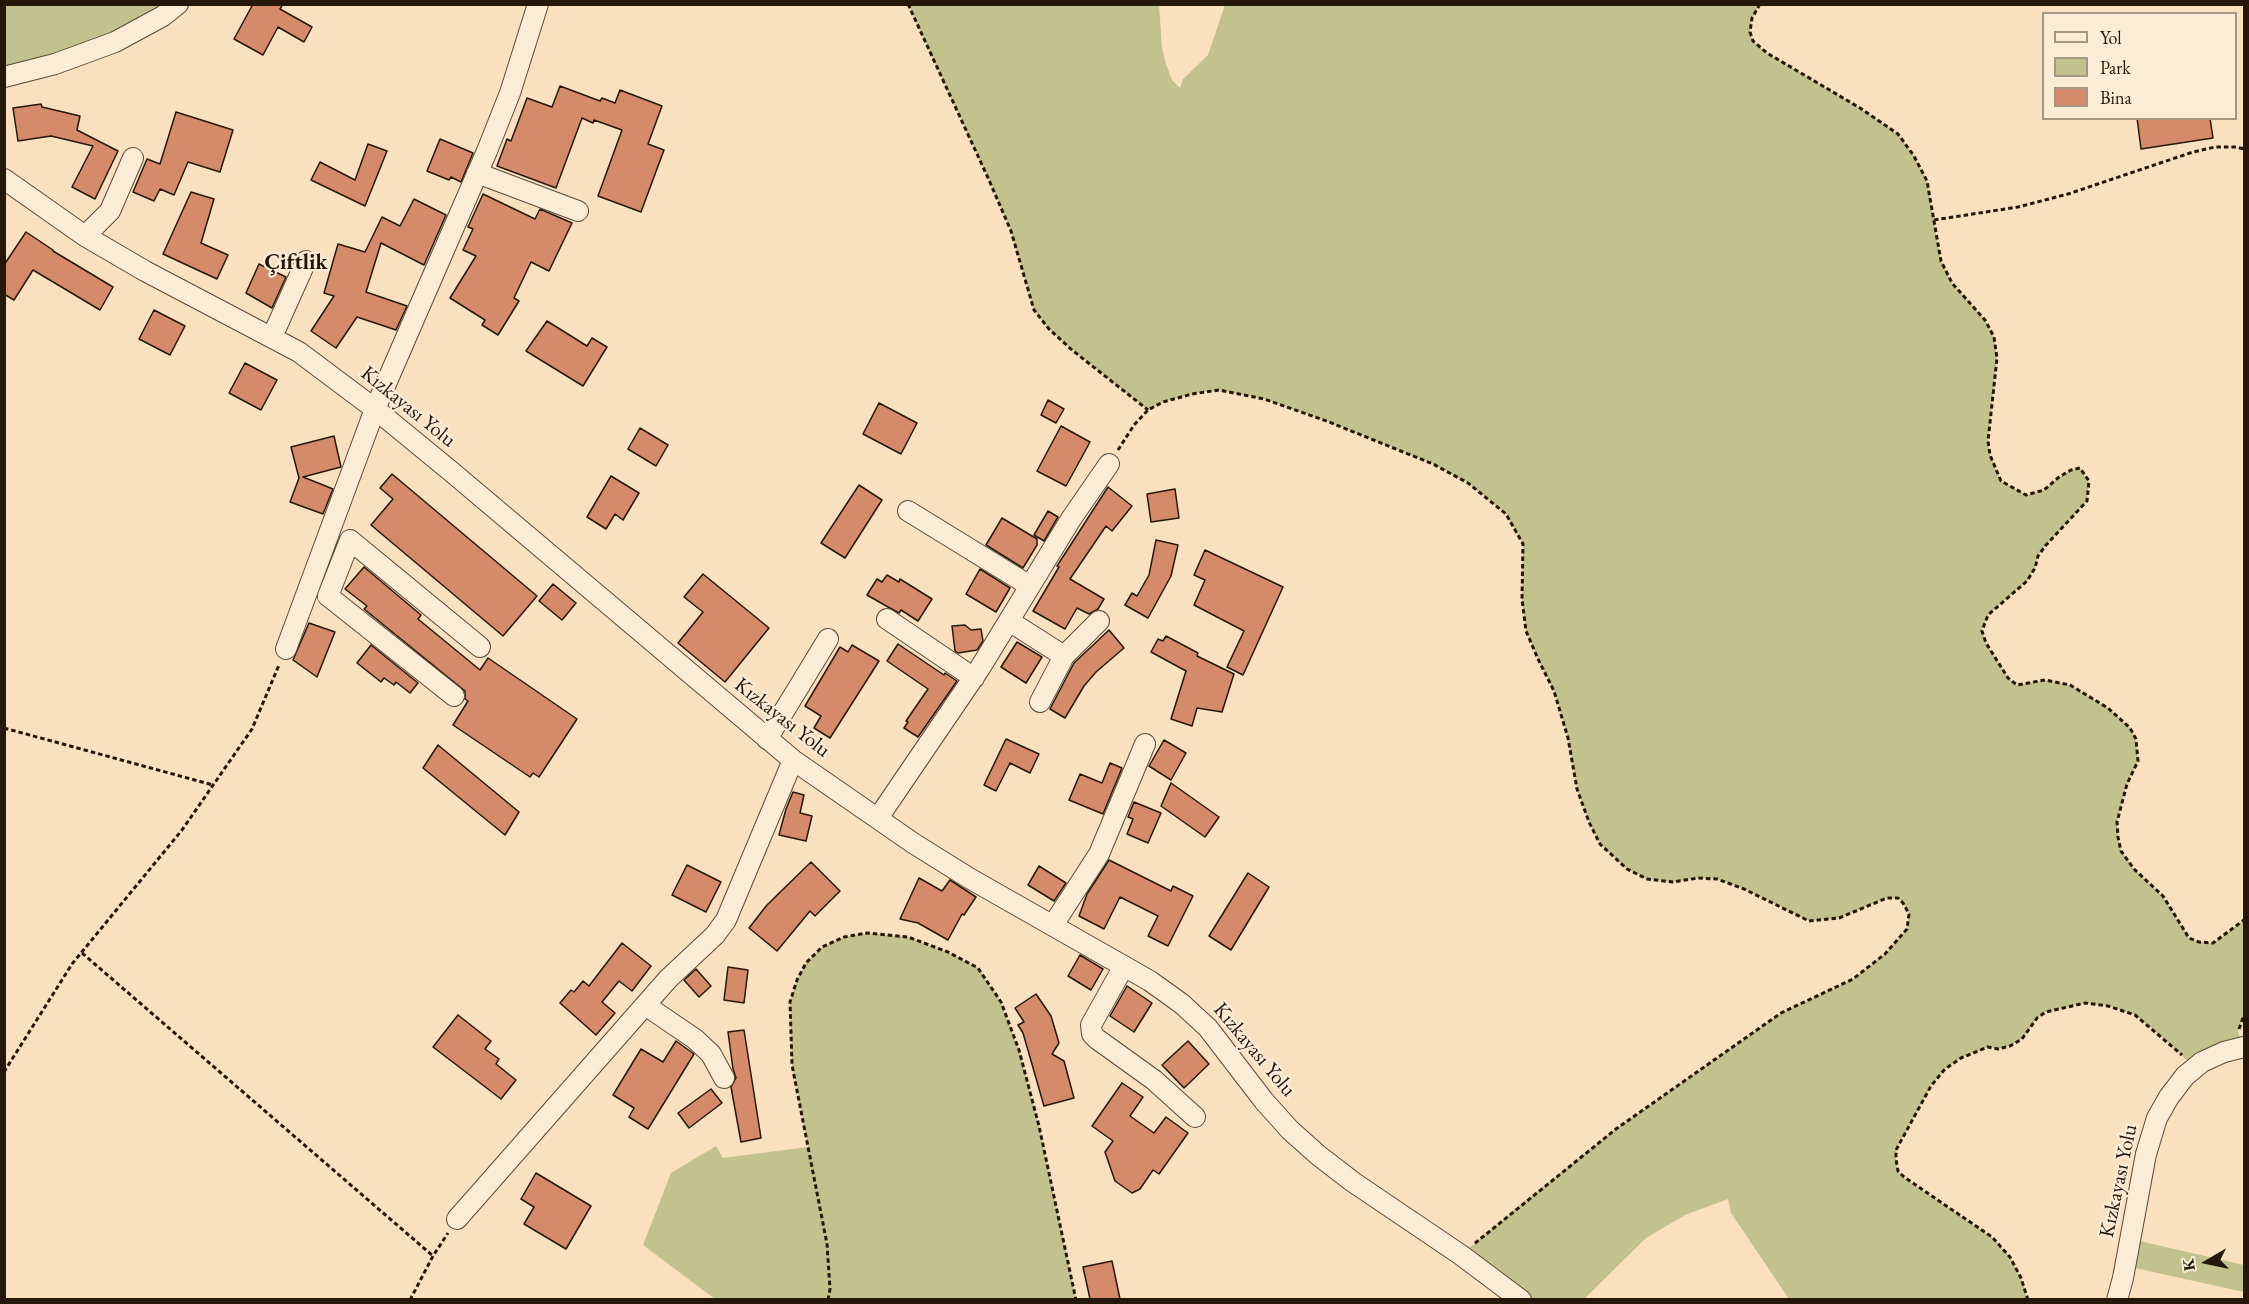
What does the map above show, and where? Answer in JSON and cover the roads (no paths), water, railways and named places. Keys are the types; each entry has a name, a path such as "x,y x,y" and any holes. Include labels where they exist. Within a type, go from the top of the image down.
{"street":[{"path":"4,77 55,64 115,42 156,20 178,4"},
{"path":"286,649 375,409 510,93 538,4"},
{"path":"86,236 110,211 133,158"},
{"path":"477,173 578,211"},
{"name":"Kızkayası Yolu","path":"4,179 86,236 145,271 299,352 375,409 793,760 913,843 969,878 1150,981 1182,1004 1208,1028 1264,1101 1290,1130 1318,1155 1521,1299"},
{"path":"272,337 306,261"},
{"path":"878,818 974,678 1071,519 1109,464"},
{"path":"908,511 1030,586"},
{"path":"328,596 350,540 480,647"},
{"path":"305,598 328,596 454,696"},
{"path":"887,619 974,678"},
{"path":"1010,621 1064,656"},
{"path":"1040,702 1064,656 1099,621"},
{"path":"767,739 828,639"},
{"path":"1053,925 1099,854 1145,744"},
{"path":"457,1219 645,1005 715,935 726,920 793,760"},
{"path":"1124,966 1091,1026 1092,1034 1154,1080 1195,1117"},
{"path":"645,1005 711,1054 724,1078"},
{"name":"Kızkayası Yolu","path":"2117,1299 2125,1272 2146,1154 2157,1118 2169,1096 2185,1076 2202,1062 2224,1052 2244,1047"}],"district":[{"name":"Çiftlik","path":"296,263"}]}
